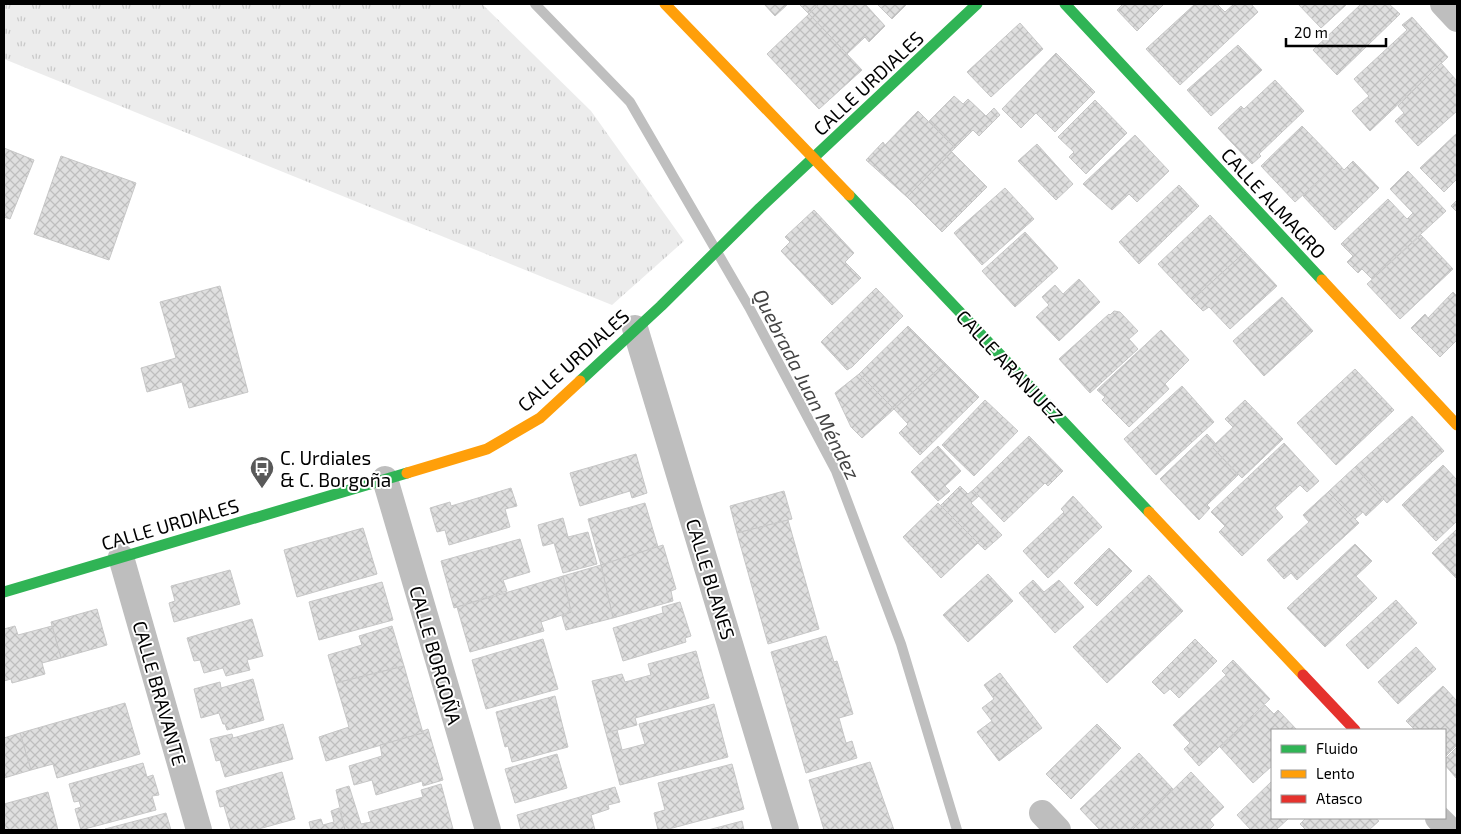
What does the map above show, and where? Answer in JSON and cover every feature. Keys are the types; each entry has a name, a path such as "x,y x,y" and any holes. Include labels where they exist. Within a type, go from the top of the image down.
{"street":[{"name":"CALLE URDIALES","path":"4,592 487,449 540,418 635,328 661,306 760,208 977,4"},
{"name":"CALLE ALMAGRO","path":"1065,4 1457,425"},
{"path":"1443,4 1457,19"},
{"name":"CALLE ARANJUEZ","path":"677,8 814,158 1354,729"},
{"name":"CALLE BLANES","path":"635,328 786,830"},
{"name":"CALLE BORGOÑA","path":"385,479 488,830"},
{"name":"CALLE BRAVANTE","path":"120,557 199,830"},
{"path":"1439,819 1450,830"}],"green space":[{"path":"4,4 482,4 591,111 684,241 612,305 4,59"}],"building":[{"path":"764,4 788,4 775,16"},
{"path":"799,4 819,4 809,14"},
{"path":"819,4 865,4 885,26 869,42 865,37 847,54 809,14"},
{"path":"877,4 907,4 892,19"},
{"path":"1123,4 1164,4 1137,31 1117,10"},
{"path":"1195,4 1217,4 1225,12 1234,4 1251,4 1258,12 1180,85 1146,49"},
{"path":"1298,4 1347,4 1321,28"},
{"path":"1361,4 1389,4 1400,14 1337,75 1313,50"},
{"path":"809,14 862,70 819,109 767,54"},
{"path":"1412,17 1448,57 1370,131 1352,111 1369,96 1354,79 1407,30 1402,25"},
{"path":"1020,23 1043,49 991,97 967,72"},
{"path":"1238,45 1262,70 1211,116 1187,90"},
{"path":"1056,53 1095,92 1055,132 1036,113 1021,128 1002,109"},
{"path":"1441,63 1457,81 1457,111 1418,146 1395,121 1404,113 1398,106"},
{"path":"1275,80 1304,111 1259,154 1261,156 1252,164 1218,128 1241,106 1244,109"},
{"path":"954,96 963,104 968,99 986,116 994,108 1000,115 979,136 973,130 955,148 929,121"},
{"path":"1095,100 1127,133 1086,174 1069,157 1074,152 1058,137"},
{"path":"918,111 955,148 907,197 866,160 883,142 885,145"},
{"path":"1302,126 1338,163 1295,202 1261,166"},
{"path":"1457,133 1457,179 1444,192 1420,168"},
{"path":"1135,135 1169,171 1137,202 1129,194 1112,210 1083,184"},
{"path":"1037,144 1073,184 1056,200 1018,161"},
{"path":"4,148 34,160 10,219 4,217"},
{"path":"952,152 987,187 942,232 907,197"},
{"path":"61,156 136,183 109,260 34,234"},
{"path":"1353,161 1379,188 1335,230 1303,196 1338,163 1344,170"},
{"path":"1408,171 1446,211 1372,279 1362,269 1358,273 1347,262 1353,256 1341,244 1388,199 1407,219 1413,213 1390,189"},
{"path":"1179,185 1199,206 1139,264 1119,242"},
{"path":"1005,188 1034,219 982,265 954,233"},
{"path":"1457,200 1457,212 1451,206"},
{"path":"814,210 854,253 845,262 861,278 832,305 781,251 790,242 785,237"},
{"path":"1210,215 1245,252 1192,300 1158,264"},
{"path":"1025,232 1058,268 1015,307 982,271"},
{"path":"1421,235 1453,269 1400,319 1367,284"},
{"path":"1245,252 1277,286 1230,329 1209,307 1203,311 1192,300"},
{"path":"1079,279 1100,302 1059,341 1036,317 1049,305 1042,297 1055,285 1063,294"},
{"path":"220,286 248,392 189,408 182,382 147,392 141,368 176,358 160,302"},
{"path":"876,288 903,316 847,370 821,342"},
{"path":"1453,292 1457,296 1457,340 1440,357 1411,328 1425,314 1428,318"},
{"path":"1282,297 1313,331 1264,376 1233,341"},
{"path":"1114,311 1120,312 1138,331 1129,339 1138,349 1090,393 1059,359"},
{"path":"908,326 945,363 894,409 859,374"},
{"path":"1161,330 1189,360 1165,384 1169,389 1129,427 1102,400 1105,397 1097,390"},
{"path":"945,363 979,397 920,455 899,433 908,424 894,409"},
{"path":"1355,369 1394,410 1336,465 1297,423"},
{"path":"859,374 894,409 862,438 851,427 835,393"},
{"path":"1182,386 1214,422 1156,475 1124,439"},
{"path":"985,400 1018,431 974,476 942,445"},
{"path":"1245,400 1283,439 1242,478 1212,447 1233,427 1225,419"},
{"path":"1412,416 1444,451 1387,503 1355,467"},
{"path":"1207,434 1216,444 1212,447 1238,475 1207,505 1210,508 1199,520 1160,479"},
{"path":"1029,436 1063,471 1048,486 1045,483 1004,522 973,490"},
{"path":"1284,443 1319,481 1307,492 1300,485 1275,508 1283,517 1242,556 1219,532 1225,526 1211,512"},
{"path":"938,446 961,471 945,486 950,491 938,501 911,472"},
{"path":"636,454 647,493 632,498 630,491 580,506 570,473"},
{"path":"1443,465 1457,480 1457,521 1436,541 1402,505"},
{"path":"1355,467 1384,499 1366,516 1363,512 1355,519 1328,492"},
{"path":"960,486 968,494 973,490 979,496 971,503 1002,535 985,550 940,506"},
{"path":"511,488 517,506 505,509 510,527 449,545 445,530 437,532 430,508 450,502 451,506"},
{"path":"784,491 792,519 737,533 730,506"},
{"path":"1328,492 1359,523 1297,580 1291,573 1284,579 1267,560 1309,522 1303,515"},
{"path":"1073,496 1102,527 1048,578 1023,551 1064,512 1061,509"},
{"path":"645,503 658,547 601,565 588,519"},
{"path":"938,503 978,543 941,578 903,537"},
{"path":"563,518 568,537 588,532 597,564 563,573 554,543 543,546 538,525"},
{"path":"788,520 819,629 768,644 737,533"},
{"path":"363,528 377,574 297,597 284,550"},
{"path":"1457,529 1457,579 1432,553"},
{"path":"520,539 530,572 503,580 507,591 454,608 441,561"},
{"path":"1355,544 1372,561 1356,576 1377,598 1325,647 1287,608"},
{"path":"663,545 676,589 671,591 673,601 613,618 601,565"},
{"path":"1109,548 1132,571 1097,606 1074,583"},
{"path":"601,565 613,618 566,630 562,616 571,612 563,576"},
{"path":"230,570 240,604 174,622 169,603 175,601 171,586"},
{"path":"988,574 1013,601 968,642 943,615"},
{"path":"1149,575 1183,611 1107,683 1073,647"},
{"path":"563,576 571,612 541,622 544,631 470,652 457,607"},
{"path":"1033,580 1044,592 1059,580 1084,607 1055,633 1019,593"},
{"path":"382,582 393,620 319,640 309,602"},
{"path":"1396,600 1417,623 1368,669 1346,645"},
{"path":"680,602 691,636 685,638 686,642 623,661 613,628 663,613 662,607"},
{"path":"97,609 107,645 61,658 51,622"},
{"path":"252,619 263,656 247,660 250,670 226,676 223,668 204,673 200,660 194,661 187,638"},
{"path":"15,626 18,635 52,626 61,658 42,663 45,674 12,683 11,679 4,681 4,629"},
{"path":"392,626 404,666 336,683 328,655 362,645 359,636"},
{"path":"826,636 834,662 837,661 853,714 839,718 846,743 852,741 857,758 806,773 771,652"},
{"path":"543,639 558,689 486,709 472,660"},
{"path":"1195,639 1217,661 1179,698 1170,689 1164,694 1152,682"},
{"path":"1416,647 1436,669 1398,704 1378,682"},
{"path":"696,651 709,698 635,718 637,725 606,733 592,681 622,674 625,682 651,675 648,664"},
{"path":"1233,660 1270,699 1199,766 1184,749 1190,743 1173,725 1226,675 1222,671"},
{"path":"404,666 423,733 326,761 319,737 349,727 336,683"},
{"path":"1000,673 1042,728 999,761 977,732 992,721 982,708 994,699 984,685"},
{"path":"253,679 264,720 227,730 219,713 201,718 194,689 220,682 221,688"},
{"path":"1443,686 1457,701 1457,745 1446,756 1446,729 1414,729 1406,721"},
{"path":"555,696 568,747 512,762 508,746 505,747 496,712"},
{"path":"125,703 140,754 57,778 53,764 31,770 20,733"},
{"path":"714,704 728,757 620,785 606,733 617,730 622,750 645,744 639,724"},
{"path":"1265,705 1274,714 1278,710 1296,729 1271,729 1271,767 1253,783 1220,747"},
{"path":"283,724 293,759 225,777 220,760 216,761 210,739 232,734 233,738"},
{"path":"1097,724 1121,748 1071,799 1046,774"},
{"path":"428,729 443,780 423,786 422,781 376,795 372,780 354,785 349,766 382,756 380,745 423,733 423,731"},
{"path":"20,733 31,770 4,778 4,738"},
{"path":"1457,747 1457,779 1446,766 1446,758"},
{"path":"1139,753 1173,789 1132,830 1100,830 1080,809"},
{"path":"557,754 567,788 515,803 505,769"},
{"path":"870,762 894,830 824,830 809,780"},
{"path":"143,763 147,777 153,775 159,795 152,796 156,810 81,830 75,809 81,807 79,801 74,802 69,784"},
{"path":"732,764 744,809 665,830 658,830 654,813 665,810 658,783"},
{"path":"282,772 295,819 255,830 231,830 224,806 220,807 216,791"},
{"path":"1191,772 1224,807 1210,820 1214,825 1209,830 1132,830"},
{"path":"1271,782 1271,819 1288,819 1276,830 1251,830 1237,815"},
{"path":"441,784 453,829 345,830 336,790 349,786 361,824 371,822 368,812 423,797 421,790"},
{"path":"615,787 620,802 608,805 609,809 591,815 595,830 521,830 517,815"},
{"path":"48,792 58,830 4,830 4,804"},
{"path":"339,808 345,830 311,830 309,822 321,819 323,825 334,822 331,811"},
{"path":"166,813 171,830 105,829"},
{"path":"1305,819 1376,819 1379,821 1369,830 1306,830 1300,824"},
{"path":"742,821 744,830 708,830"}],"waterway":[{"name":"Quebrada Juan Méndez","path":"535,4 630,102 749,307 836,471 901,644 957,830"}],"traffic: fast":[{"path":"580,381 977,4"},
{"path":"1065,4 1322,280"},
{"path":"849,195 1149,512"},
{"path":"4,592 407,473"}],"traffic: slow":[{"path":"665,4 849,195"},
{"path":"1322,280 1457,425"},
{"path":"407,473 487,449 540,418 580,381"},
{"path":"1149,512 1303,675"}],"traffic: jam":[{"path":"1303,675 1354,729"}],"place":[{"name":"C. Urdiales & C. Borgoña","path":"262,489"}]}
